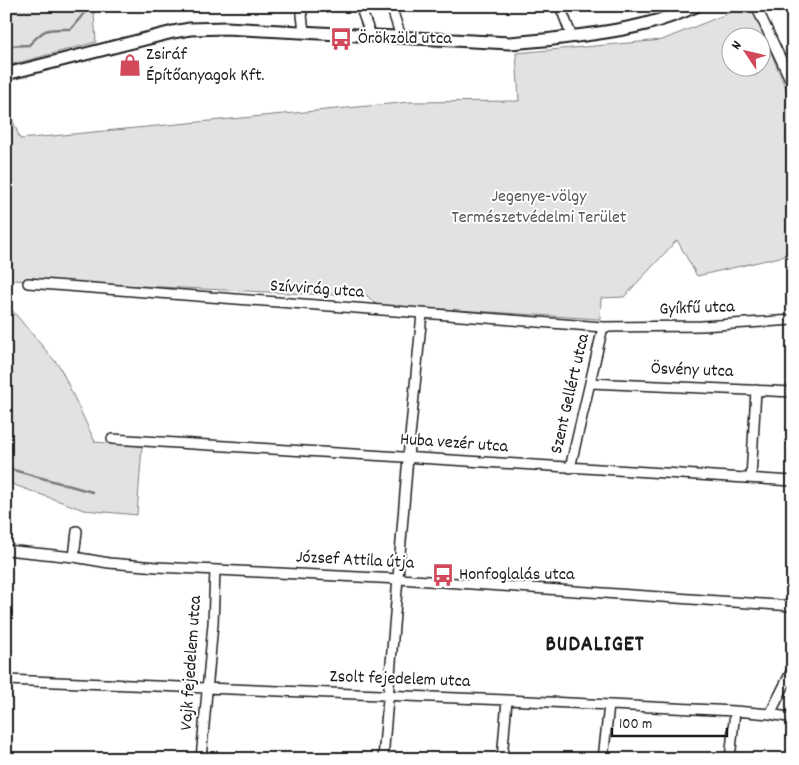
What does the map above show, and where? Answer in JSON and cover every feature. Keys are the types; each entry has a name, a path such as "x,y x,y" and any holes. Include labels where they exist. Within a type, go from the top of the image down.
{"main road":[{"path":"6,74 182,30 226,28 510,43 572,37 646,25 696,6"}],"street":[{"path":"301,6 304,32"},
{"path":"360,6 371,36"},
{"path":"391,6 401,37"},
{"path":"560,6 572,37"},
{"path":"756,6 790,79"},
{"name":"Szívvirág utca","path":"28,283 603,327"},
{"path":"383,759 422,314"},
{"name":"Gyíkfű utca","path":"603,327 702,326 793,320"},
{"name":"Szent Gellért utca","path":"570,468 603,327"},
{"name":"Ösvény utca","path":"590,383 793,392"},
{"path":"751,478 756,390"},
{"name":"Huba vezér utca","path":"112,439 793,481"},
{"path":"74,557 77,531"},
{"name":"József Attila útja","path":"6,550 74,557 108,563 157,567 399,579 793,606"},
{"name":"Vajk fejedelem utca","path":"201,759 213,624 215,570"},
{"path":"770,714 793,668"},
{"name":"Zsolt fejedelem utca","path":"6,680 507,700 734,711 793,718"},
{"path":"502,759 507,700"},
{"path":"604,759 609,705"},
{"path":"730,759 734,711"}],"green space":[{"path":"6,6 101,6 94,13 96,42 6,66"},
{"name":"Jegenye-völgy Természetvédelmi Terület","path":"746,6 752,6 761,28 722,28 722,78 772,78 772,55 793,106 793,254 697,276 677,240 624,297 601,298 600,319 377,305 366,295 352,294 330,295 12,280 6,286 6,102 20,139 410,102 519,101 516,53 662,40"},
{"path":"6,303 60,367 95,442 142,446 137,515 84,510 6,482"}],"waterway":[{"path":"6,46 29,45 47,30 71,29 90,6"},
{"path":"6,468 92,492"}],"place":[{"name":"Örökzöld utca","path":"341,39"},
{"name":"Zsiráf Építőanyagok Kft.","path":"130,65"},
{"name":"Honfoglalás utca","path":"443,575"}],"district":[{"name":"BUDALIGET","path":"595,645"}]}
